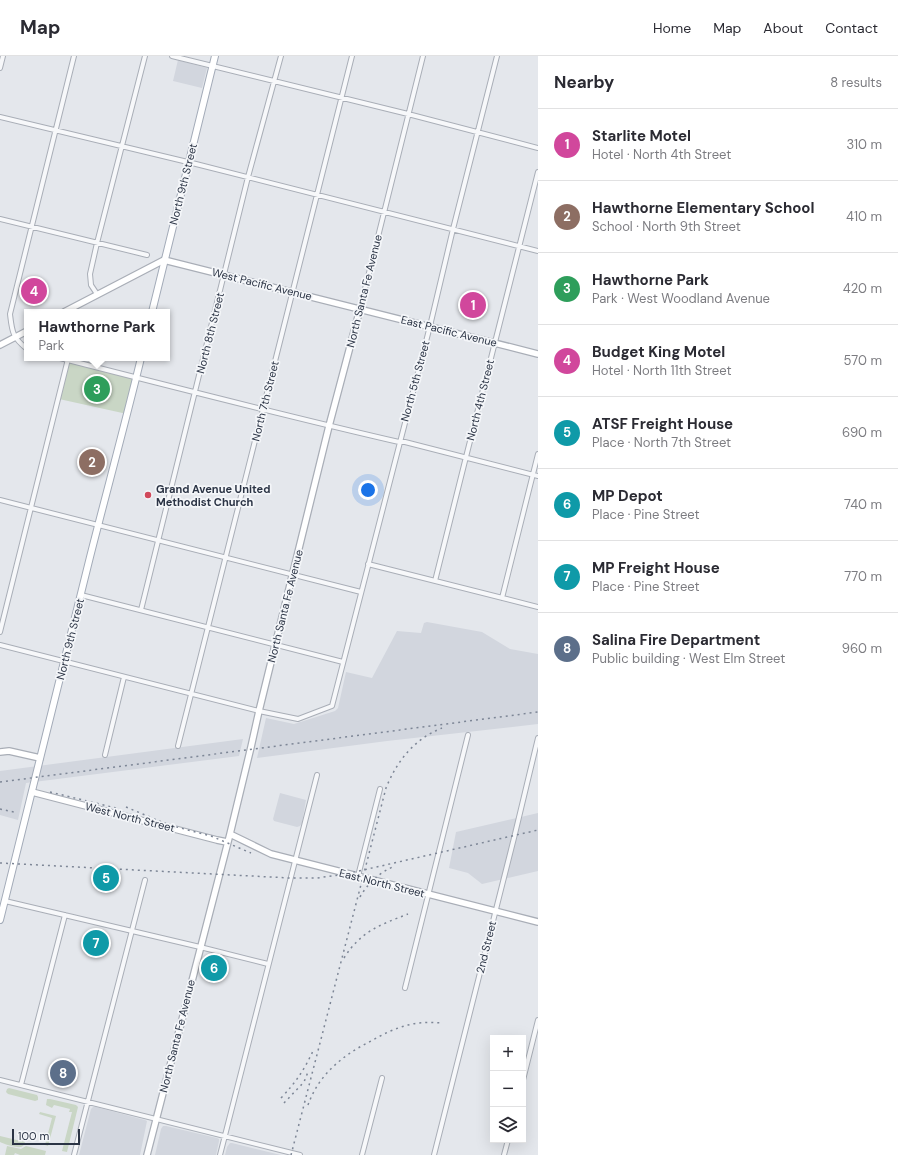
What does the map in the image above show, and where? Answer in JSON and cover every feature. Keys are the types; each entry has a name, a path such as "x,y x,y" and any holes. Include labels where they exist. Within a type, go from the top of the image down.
{"main road":[{"name":"North 9th Street","path":"153,309 215,56"},
{"name":"West Pacific Avenue","path":"164,260 360,309"},
{"path":"70,309 164,260"},
{"name":"East Pacific Avenue","path":"360,309 538,354"},
{"name":"North Santa Fe Avenue","path":"147,1155 252,747 259,711 329,426 360,309"},
{"path":"0,345 24,332"},
{"name":"North 9th Street","path":"0,920 80,595 140,361"},
{"path":"0,752 9,751 40,758"},
{"name":"West North Street","path":"32,792 227,842"},
{"name":"East North Street","path":"230,834 271,854 538,922"}],"street":[{"path":"0,68 3,56"},
{"path":"24,346 18,342 15,337 12,330 10,314 74,56"},
{"path":"96,294 90,274 145,56"},
{"path":"172,56 408,114 538,148"},
{"name":"North 8th Street","path":"141,610 248,177 281,56"},
{"name":"North 7th Street","path":"178,746 352,56"},
{"name":"North Santa Fe Avenue","path":"360,309 423,56"},
{"name":"North 5th Street","path":"259,711 298,719 332,706 430,326 497,56"},
{"path":"0,117 188,162 538,250"},
{"name":"North 4th Street","path":"435,581 538,172"},
{"path":"0,219 147,256"},
{"path":"77,305 78,309"},
{"path":"0,632 69,361"},
{"path":"76,361 262,410 399,442 406,442 538,476"},
{"path":"502,598 538,454"},
{"path":"0,500 361,592"},
{"path":"368,564 538,607"},
{"path":"80,595 343,662"},
{"path":"0,645 259,711"},
{"path":"105,755 124,677"},
{"path":"405,988 468,735"},
{"name":"2nd Street","path":"434,1155 538,738"},
{"path":"220,1155 317,775"},
{"path":"358,876 380,789"},
{"path":"74,1155 145,880"},
{"path":"5,901 268,964"},
{"path":"21,1085 65,915"},
{"path":"525,1071 538,1020"},
{"path":"362,1155 382,1078"},
{"path":"0,1080 300,1155"},
{"path":"504,1155 507,1143"}],"shaded area":[{"path":"178,60 207,68 202,88 173,81"},
{"path":"427,622 482,632 510,649 538,654 538,724 387,741 257,758 266,718 294,724 335,711 338,708 346,672 372,678 397,631 421,633 424,623"},
{"path":"243,739 239,756 26,783 18,820 0,815 0,771"},
{"path":"280,793 306,800 302,823 300,826 297,827 274,821 273,819"},
{"path":"538,813 538,871 482,884 468,873 449,868 456,832"},
{"path":"93,1107 147,1121 140,1155 79,1155 91,1109"},
{"path":"163,1126 219,1139 216,1155 155,1155"},
{"path":"230,1143 281,1155 225,1155 227,1147"}],"green space":[{"path":"68,361 136,378 127,414 59,399"},
{"path":"9,1088 37,1095 38,1100 35,1101 8,1094 6,1092"},
{"path":"47,1099 76,1105 78,1107 67,1152 62,1151 72,1112 69,1112 70,1109 54,1105 52,1108 46,1105"},
{"path":"40,1112 56,1116 48,1146 45,1145 52,1118 39,1114"},
{"path":"0,1136 25,1142 21,1147 7,1145 0,1142"},
{"path":"7,1146 21,1149 26,1146 46,1151 45,1155 20,1155 15,1153 14,1155 5,1155"}],"railway":[{"path":"0,782 538,712"},
{"path":"291,1155 386,788 395,769 408,752 423,738 442,728"},
{"path":"50,792 116,808"},
{"path":"126,807 169,825 211,836 251,853"},
{"path":"0,809 14,812"},
{"path":"0,863 290,878 317,878 346,874 538,830"},
{"path":"360,897 375,878 384,871 395,866"},
{"path":"344,958 350,949 364,935 380,926 408,914"},
{"path":"308,1105 325,1075 342,1059 361,1046 403,1026 430,1022 442,1023"},
{"path":"281,1098 300,1075 314,1049"},
{"path":"284,1103 304,1082 308,1072"}],"place":[{"name":"Budget King Motel","path":"34,291"},
{"name":"Starlite Motel","path":"473,305"},
{"name":"Hawthorne Park","path":"97,389"},
{"name":"Hawthorne Elementary School","path":"92,462"},
{"name":"Grand Avenue United Methodist Church","path":"148,495"},
{"name":"ATSF Freight House","path":"106,878"},
{"name":"MP Freight House","path":"96,943"},
{"name":"MP Depot","path":"214,968"},
{"name":"Salina Fire Department","path":"63,1073"}]}
